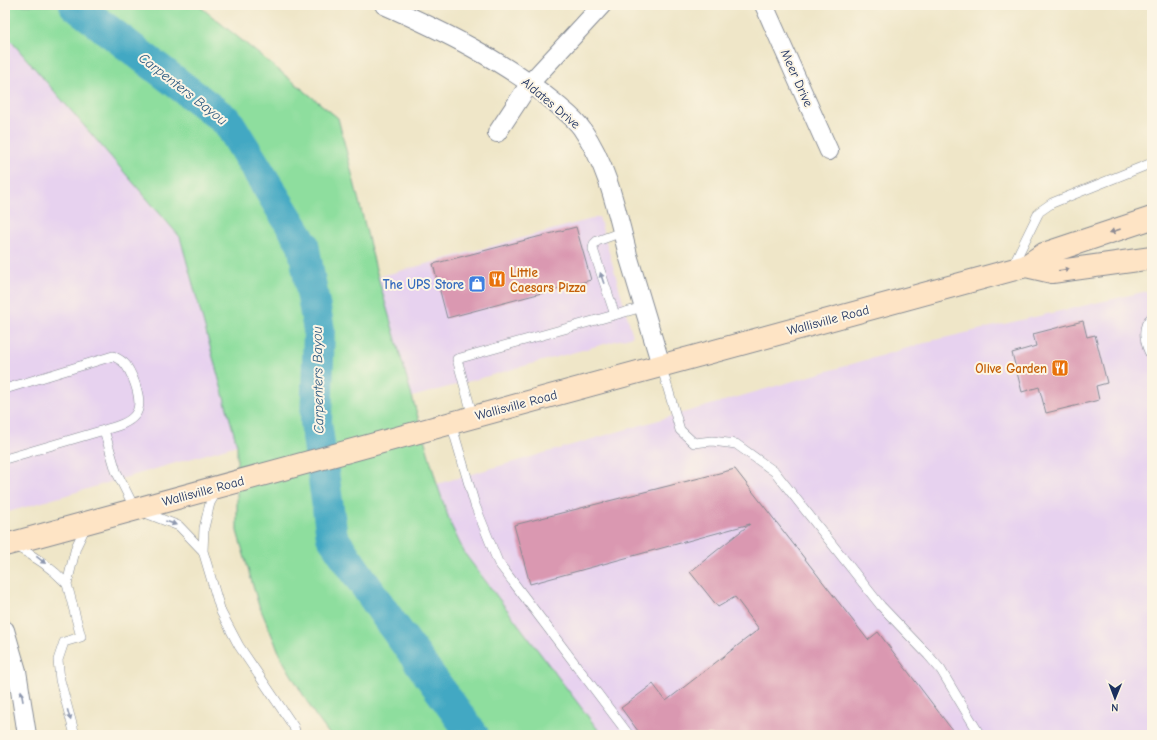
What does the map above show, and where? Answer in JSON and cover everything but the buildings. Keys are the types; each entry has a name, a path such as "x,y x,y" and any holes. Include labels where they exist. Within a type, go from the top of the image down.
{"main road":[{"name":"Wallisville Road","path":"8,544 1018,268 1044,254 1152,218"},
{"name":"Wallisville Road","path":"1018,268 1052,272 1152,258"}],"street":[{"name":"Aldates Drive","path":"384,5 465,45 530,83 581,127 596,150 607,177 661,366"},
{"path":"497,133 530,83 602,5"},
{"name":"Meer Drive","path":"764,5 830,151"},
{"path":"5,630 18,678 27,735"}],"lane":[{"path":"1018,268 1040,212 1052,203 1152,163"},
{"path":"614,315 593,249 594,244 597,241 622,232"},
{"path":"473,417 457,359 643,307"},
{"path":"1152,317 1146,328 1144,338 1152,357"},
{"path":"5,389 113,356 125,363 133,379 139,402 136,415 124,423 5,459"},
{"path":"661,366 680,430 694,443 712,441 736,444 775,472 881,606 944,674 980,735"},
{"path":"451,423 475,505 498,562 629,735"},
{"path":"104,430 116,471 135,509 179,526 203,551"},
{"path":"219,486 210,504 204,528 203,551 221,612 239,646 294,727 296,735"},
{"path":"67,584 76,547 87,523"},
{"path":"8,544 36,556 56,571 67,584 81,637 64,642 58,660 63,695 75,735"}],"shaded area":[{"path":"5,34 180,237 237,445 5,513"},
{"path":"599,217 633,336 412,397 378,277"},
{"path":"1152,290 1152,735 602,735 465,554 451,525 437,484 935,340"}],"green space":[{"path":"5,5 198,5 338,118 378,277 437,484 451,525 465,554 602,735 330,735 315,715 282,659 258,603 237,531 237,445 180,237 5,34"}],"waterway":[{"name":"Carpenters Bayou","path":"75,5 228,122 303,244 319,330 316,422 332,537 392,624 473,735"}],"place":[{"name":"Little Caesars Pizza","path":"497,279"},
{"name":"The UPS Store","path":"477,284"},
{"name":"Olive Garden","path":"1060,368"}]}
